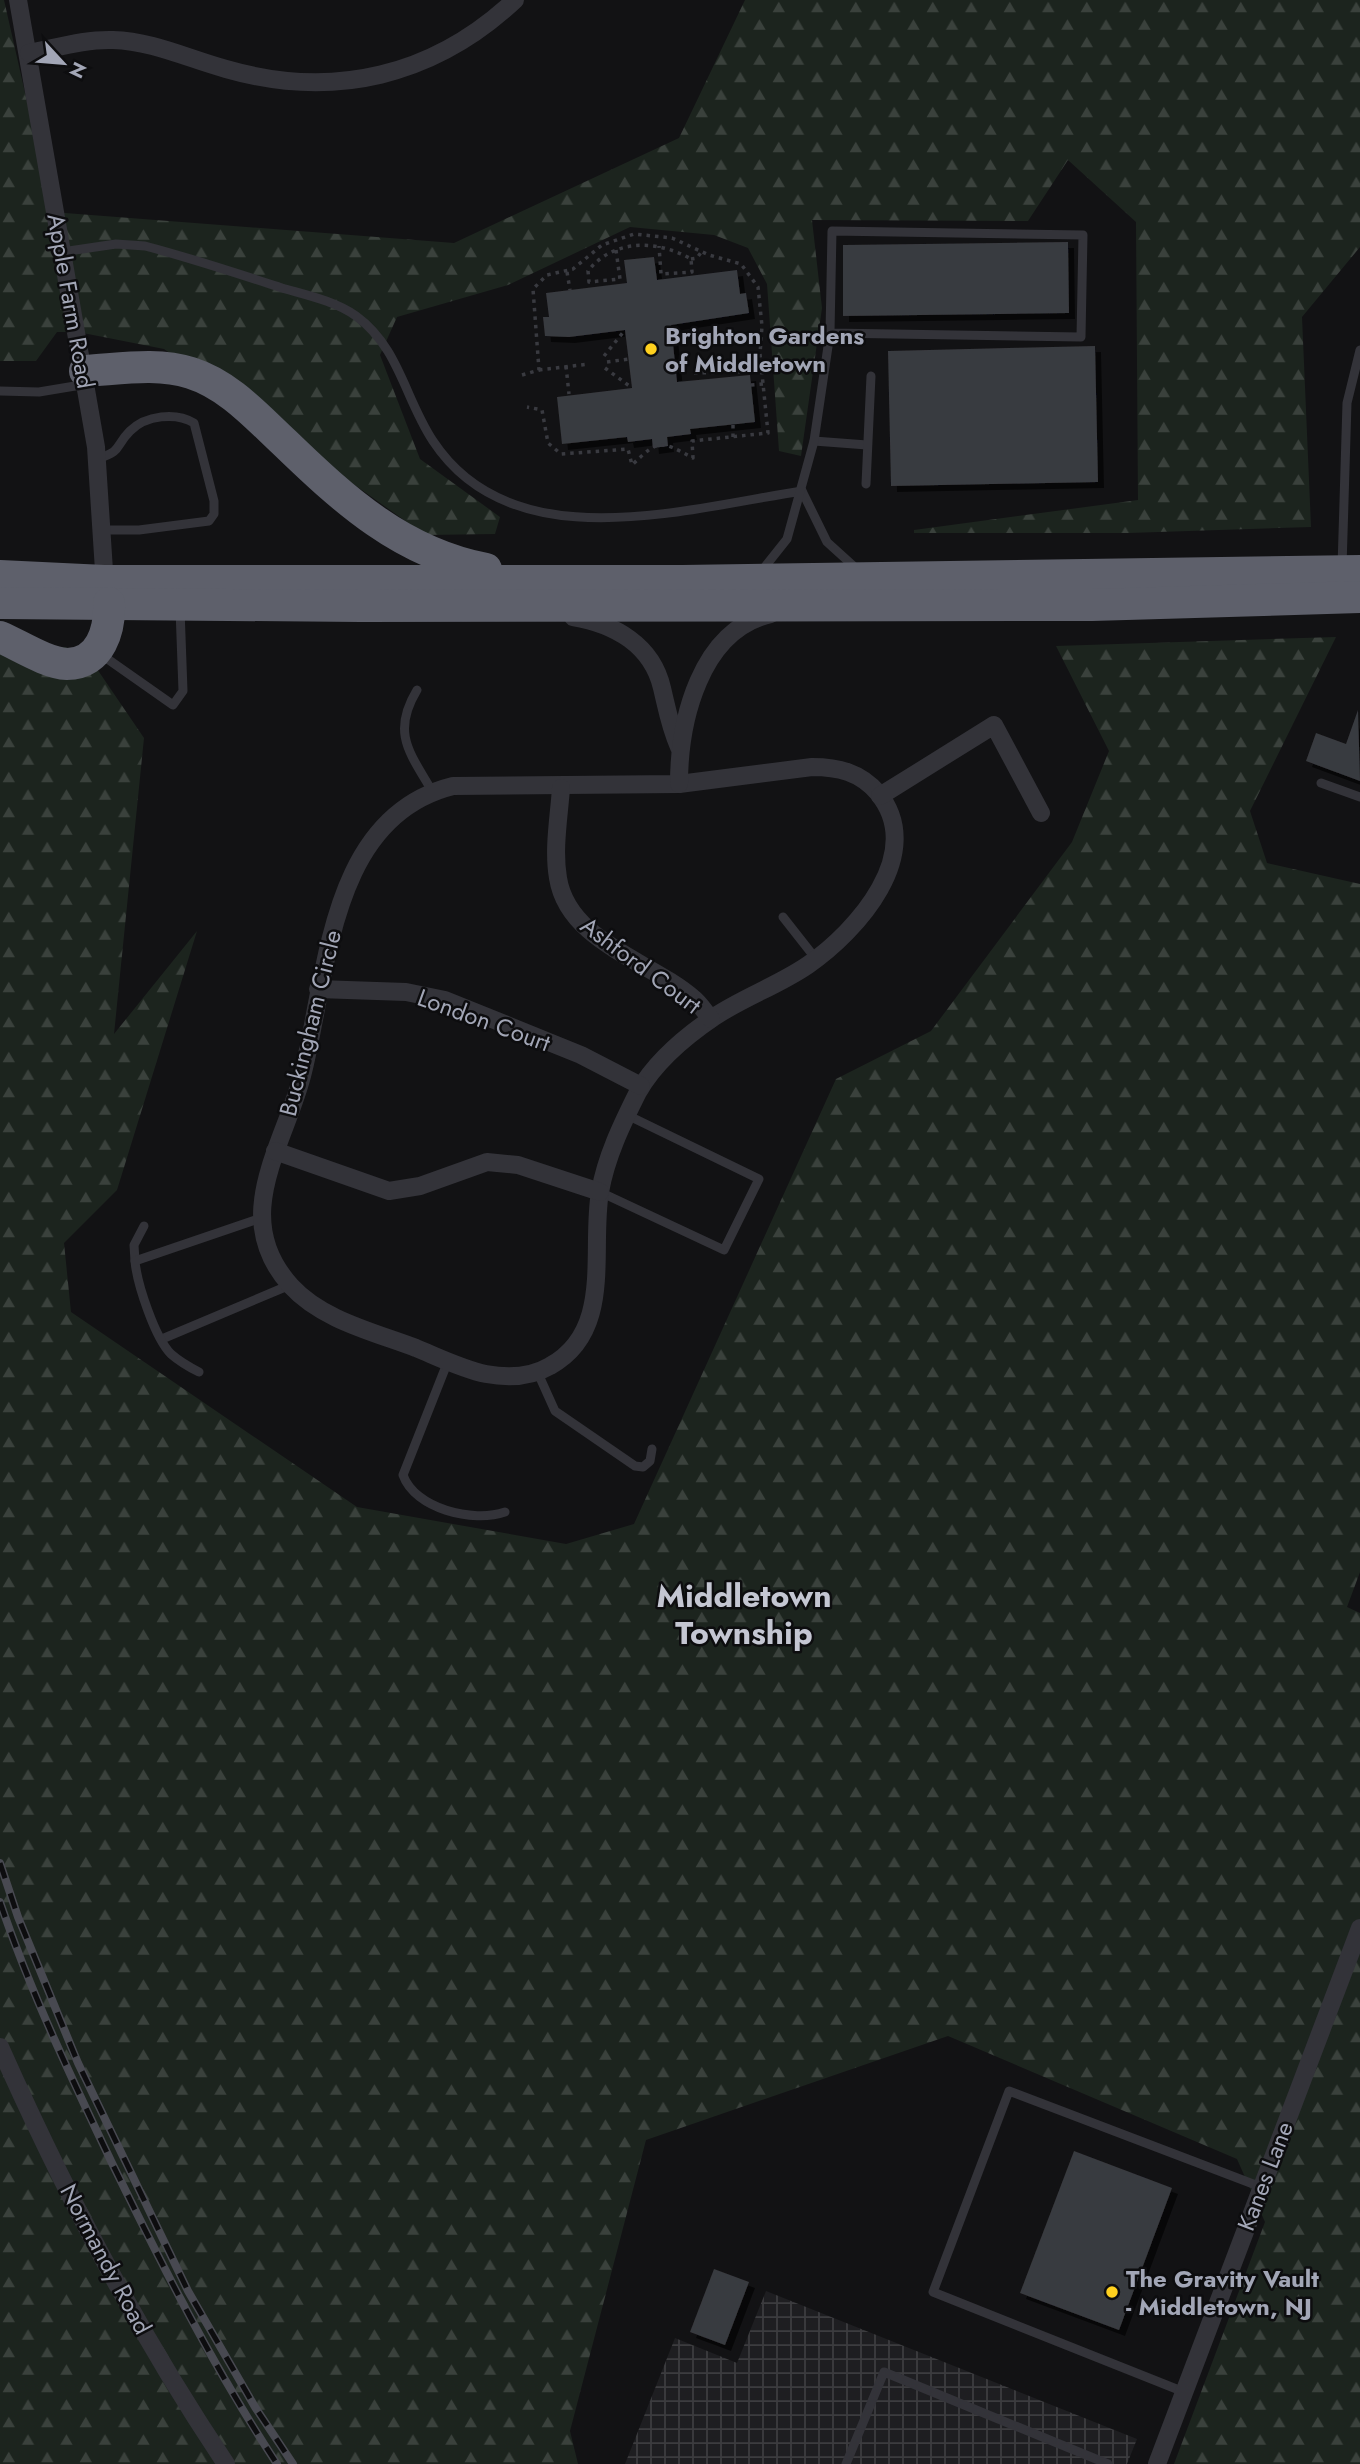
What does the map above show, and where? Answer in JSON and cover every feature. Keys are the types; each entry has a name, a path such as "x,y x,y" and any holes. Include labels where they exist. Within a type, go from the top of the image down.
{"highway":[{"path":"86,377 168,368 206,379 253,412 335,491 402,540 429,553 467,565 545,580"},
{"path":"0,576 180,604 501,605 1105,605 1354,580"},
{"path":"0,603 107,592 545,580 1354,580"},
{"path":"0,636 68,664 96,652 110,626 107,592"}],"street":[{"name":"Apple Farm Road","path":"18,0 86,377 97,459 107,592"},
{"path":"29,53 80,43 120,41 164,49 262,78 361,81 437,56 477,33 515,0"},
{"path":"501,605 592,620 636,642 657,672 670,728 679,747"},
{"path":"679,785 679,747 695,689 706,664 722,641 741,625 758,617 827,605"},
{"path":"880,796 994,725 1041,813"},
{"name":"Buckingham Circle","path":"833,767 866,780 880,796 893,828 891,863 864,912 842,937 816,960 711,1019 678,1044 641,1086 608,1159 600,1192 596,1294 586,1327 567,1354 537,1371 508,1377 486,1374 448,1361 331,1315 311,1303 290,1285 272,1256 261,1218 261,1201 265,1176 301,1080 333,924 360,864 390,819 432,791 476,785 561,788 679,785 833,767"},
{"name":"Ashford Court","path":"561,788 557,871 561,893 569,909 601,938 694,999 711,1019"},
{"name":"London Court","path":"318,989 406,992 445,1000 581,1055 641,1086"},
{"path":"275,1151 389,1191 420,1186 467,1167 505,1163 600,1192"},
{"name":"Kanes Lane","path":"1157,2464 1360,1928"},
{"name":"Normandy Road","path":"0,2047 100,2253 197,2420 226,2464"}],"lane":[{"path":"754,580 787,539 814,441 830,333 832,231 1083,235 1081,337 830,333"},
{"path":"62,253 116,244 145,246 317,299 354,315 373,331 398,366 430,437 445,459 485,493 516,506 583,517 622,518 802,491"},
{"path":"1354,580 1347,403 1357,377 1360,350"},
{"path":"866,484 871,376"},
{"path":"0,391 29,393 86,377"},
{"path":"97,459 114,453 131,430 152,418 186,418 194,423 214,501 214,514 209,521 139,530 101,530"},
{"path":"814,441 867,445"},
{"path":"802,491 827,542 868,579"},
{"path":"96,652 173,705 183,691 180,604"},
{"path":"417,691 404,723 404,745 432,791"},
{"path":"1321,783 1360,797"},
{"path":"783,917 816,960"},
{"path":"600,1192 724,1250 759,1180 627,1115"},
{"path":"135,1261 261,1218"},
{"path":"144,1226 134,1245 136,1273 169,1352 199,1372"},
{"path":"162,1339 290,1285"},
{"path":"448,1361 403,1475 408,1488 440,1507 478,1517 491,1517 505,1512"},
{"path":"537,1371 555,1411 635,1466 643,1467 650,1461 652,1449"},
{"path":"1184,2392 933,2292 999,2116 1009,2091 1261,2187"},
{"path":"846,2464 884,2372 1108,2464"}],"path":[{"path":"527,407 542,410 545,433 554,450 571,456 628,449 632,465 645,450 660,443 677,448 693,458 692,441 768,433 762,370 762,326 758,287 753,277 741,264 664,235 634,234 602,245 567,272 543,278 531,295 539,370"},
{"path":"616,250 620,279 589,282 587,271 592,265 616,250 639,245 659,246 691,259 697,258 702,251"},
{"path":"659,246 662,274 692,272 691,259"},
{"path":"618,265 625,264"},
{"path":"567,272 569,290"},
{"path":"604,356 625,330"},
{"path":"607,362 629,359"},
{"path":"522,375 539,370 589,364"},
{"path":"566,366 569,394"},
{"path":"605,368 632,388"},
{"path":"694,373 762,370"},
{"path":"751,385 763,384"},
{"path":"733,437 733,424 744,421"}],"shaded area":[{"path":"766,2291 1137,2439 1127,2464 625,2464 675,2338 737,2363"}],"green space":[{"path":"0,0 4,0 52,212 454,243 679,138 745,0 1360,0 1360,247 1302,317 1311,527 1128,533 914,533 914,530 1138,500 1136,222 1068,160 1028,221 812,220 822,308 801,456 779,451 767,284 748,248 714,235 630,227 508,285 397,317 380,355 420,459 500,517 495,534 425,535 164,349 78,332 57,332 36,361 0,361"},
{"path":"1336,637 1250,811 1267,863 1360,884 1360,1572 1347,1607 1360,1613 1360,2464 1174,2464 1265,2222 1237,2159 948,2036 646,2140 570,2431 578,2464 0,2464 0,647 66,647 95,666 144,738 114,1034 197,931 117,1190 64,1243 71,1312 357,1507 566,1544 634,1524 836,1079 931,1031 1072,842 1109,751 1056,646"}],"building":[{"path":"1068,242 1069,313 843,316 843,245"},
{"name":"Brighton Gardens of Middletown","path":"654,257 657,280 737,270 740,294 746,293 749,313 671,325 677,382 750,375 755,422 690,429 691,434 667,437 668,446 653,448 652,439 628,442 627,437 562,444 557,397 632,388 625,330 569,337 545,336 543,317 549,317 546,293 627,283 624,260"},
{"path":"1095,346 1098,482 891,486 888,351"},
{"path":"1358,710 1360,781 1306,761 1316,733 1346,744"},
{"path":"1074,2151 1172,2188 1119,2330 1020,2293"},
{"path":"714,2269 749,2282 725,2345 690,2332"}],"railway":[{"path":"0,1863 18,1917 78,2063 188,2291 255,2407 293,2464"},
{"path":"0,1902 52,2033 130,2200 210,2353 277,2464"}],"place":[{"name":"Brighton Gardens of Middletown","path":"651,349"},
{"name":"The Gravity Vault - Middletown, NJ","path":"1112,2292"}],"district":[{"name":"Middletown Township","path":"744,1614"}]}
